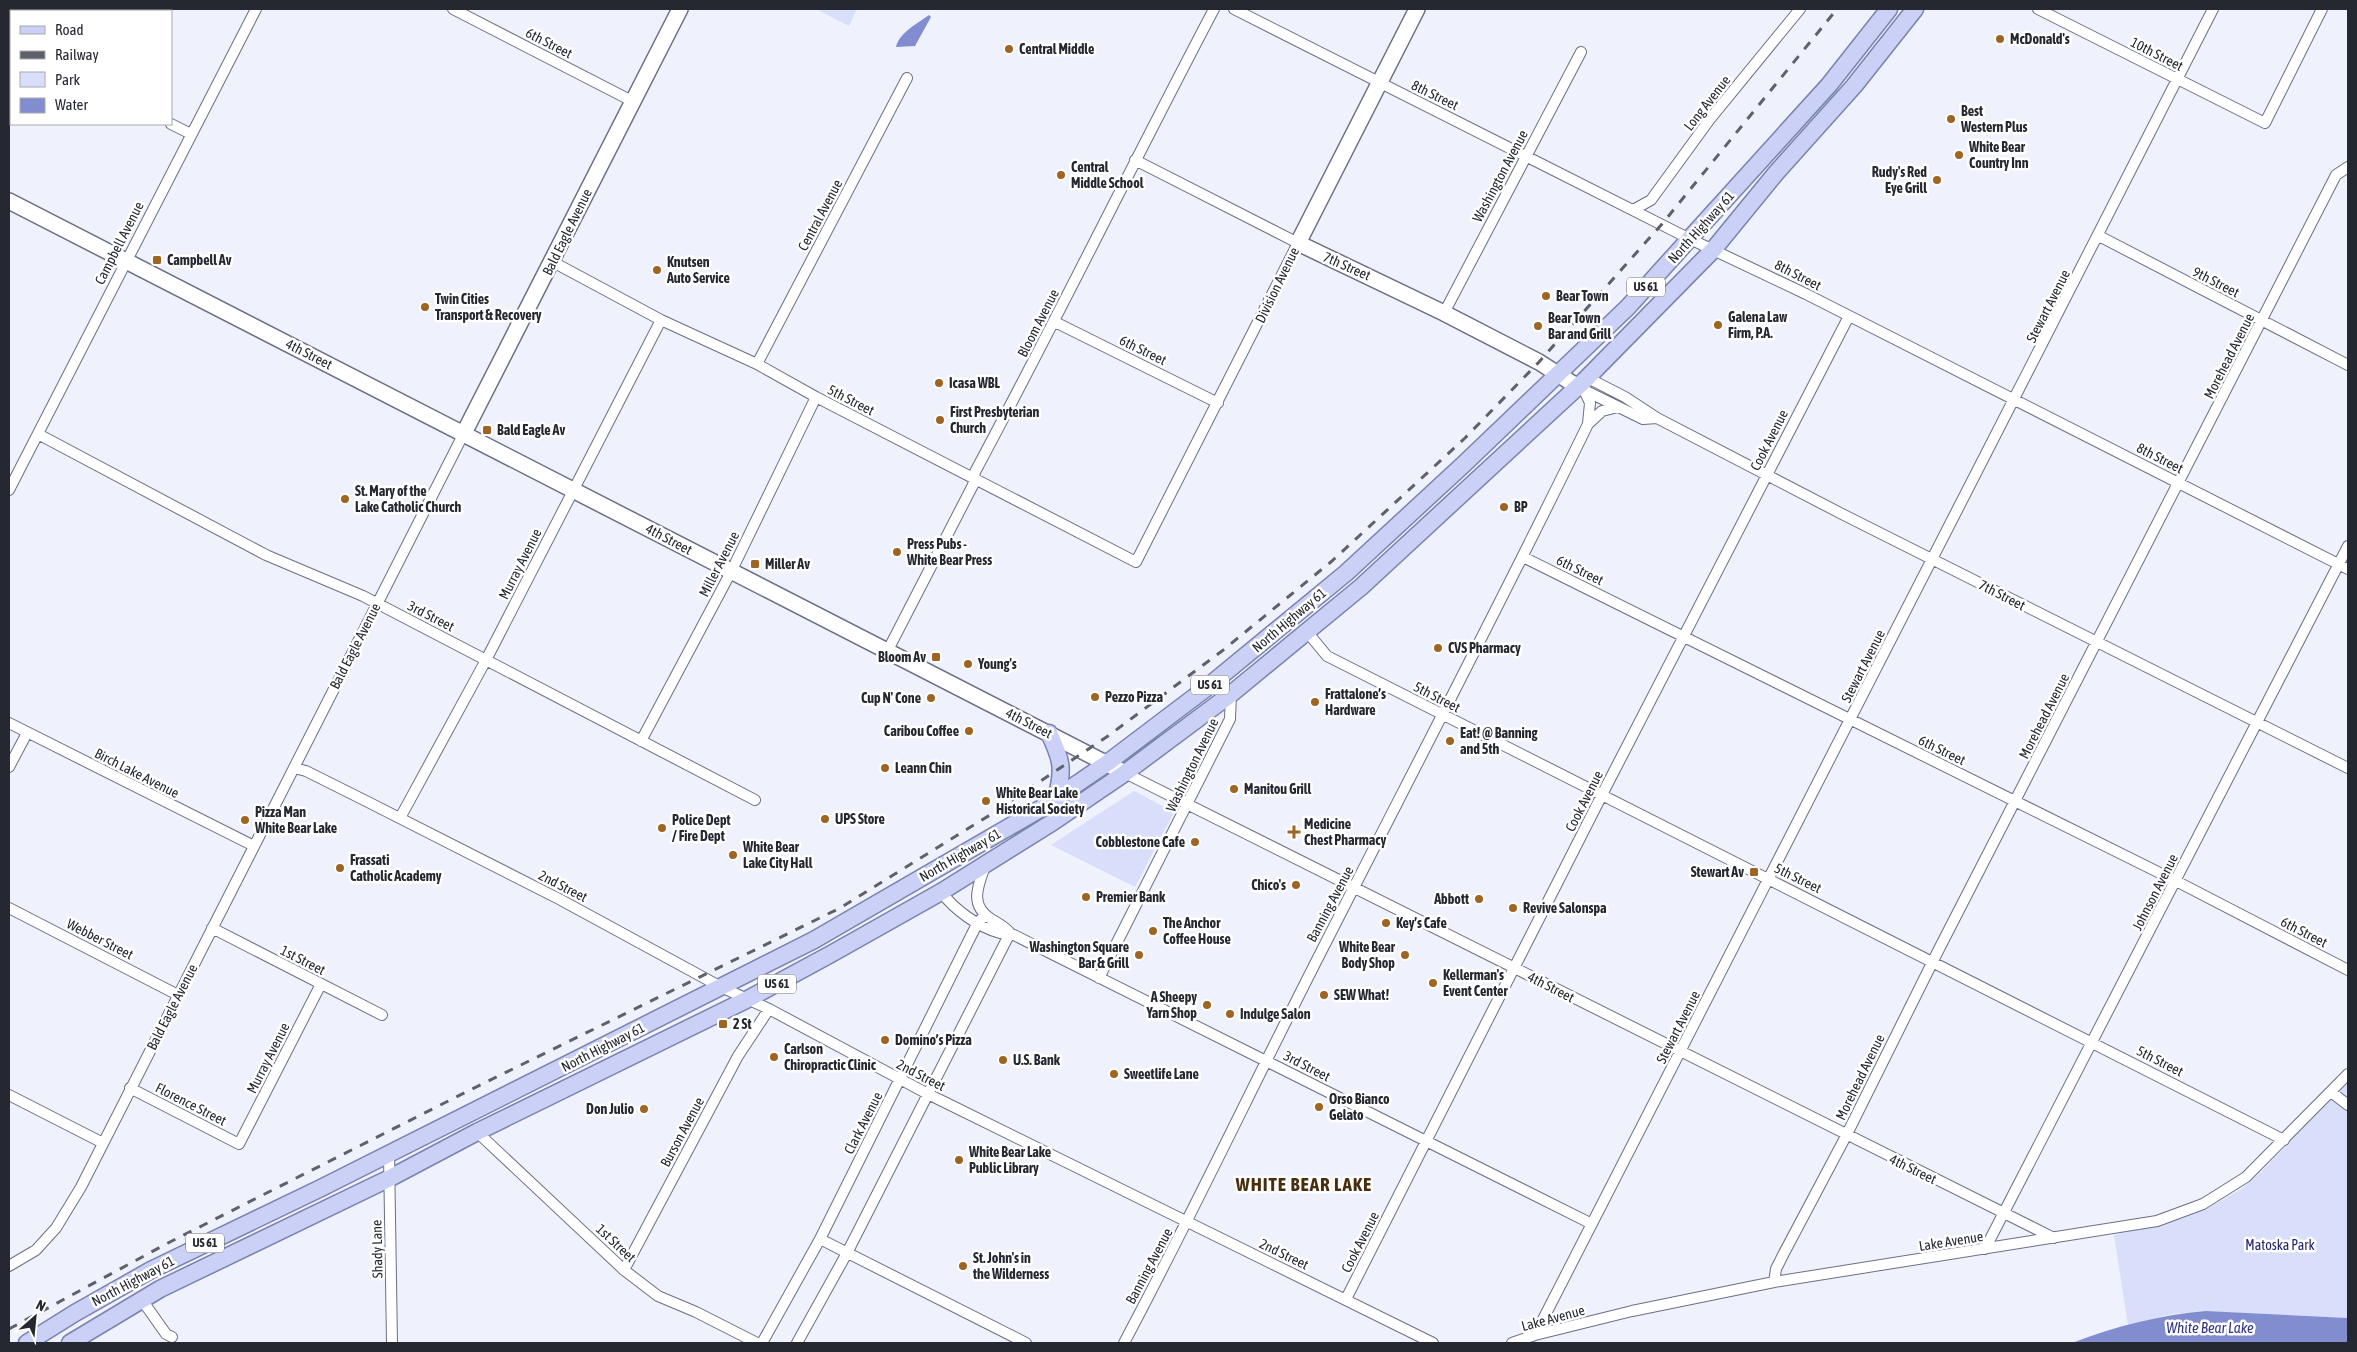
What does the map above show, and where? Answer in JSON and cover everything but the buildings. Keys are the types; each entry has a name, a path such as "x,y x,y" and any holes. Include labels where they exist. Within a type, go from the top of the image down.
{"main road":[{"name":"North Highway 61","path":"27,1343 74,1313 151,1270 389,1154 814,940 1056,798 1106,764 1205,689 1312,601 1389,534 1628,307 1829,85 1889,9"},
{"name":"North Highway 61","path":"70,1343 160,1289 390,1178 477,1132 746,1000 941,892 1054,822 1125,773 1231,694 1308,633 1406,548 1583,385 1713,250 1776,173 1854,86 1915,9"},
{"path":"1308,633 1304,624 1304,616 1312,601"},
{"path":"1049,733 1061,762 1062,777 1056,798"},
{"path":"941,892 952,860"}],"street":[{"name":"Campbell Avenue","path":"9,490 256,9"},
{"name":"6th Street","path":"453,9 632,101"},
{"name":"Bald Eagle Avenue","path":"9,1266 36,1250 56,1228 81,1187 680,9"},
{"name":"Bloom Avenue","path":"888,650 973,485 975,472 1055,322 1134,160 1214,9"},
{"name":"8th Street","path":"1234,9 1690,239 1739,260 2344,566"},
{"name":"Division Avenue","path":"1136,562 1417,9"},
{"name":"Long Avenue","path":"1633,210 1651,200 1710,120 1800,9"},
{"name":"10th Street","path":"2038,9 2265,123 2322,9"},
{"name":"Stewart Avenue","path":"1535,1335 2099,236 2213,9"},
{"name":"Washington Avenue","path":"1444,313 1581,52"},
{"name":"Central Avenue","path":"757,364 907,78"},
{"path":"172,124 191,134"},
{"name":"7th Street","path":"1134,160 1298,243 1444,313 1558,374 1583,385 1625,397 1657,418 1766,475 2348,768"},
{"name":"Morehead Avenue","path":"1774,1282 1776,1269 1783,1254 1846,1136 1933,961 2336,175 2347,167"},
{"name":"4th Street","path":"9,201 574,489 731,572 888,650 1106,764 1846,1136 2054,1238"},
{"name":"9th Street","path":"2099,236 2348,366"},
{"name":"5th Street","path":"553,262 661,320 757,364 816,397 1136,562"},
{"name":"Cook Avenue","path":"1346,1299 1515,969 1602,794 1685,637 1766,475 1849,316"},
{"name":"Murray Avenue","path":"400,818 486,660 661,320"},
{"name":"6th Street","path":"1055,322 1218,403"},
{"name":"7th Street","path":"1583,385 1618,407 1643,419 1657,418"},
{"name":"Banning Avenue","path":"1124,1343 1188,1223 1266,1061 1523,557 1588,424 1590,403 1583,385"},
{"name":"Miller Avenue","path":"641,741 731,572 816,397"},
{"name":"Banning Avenue","path":"1588,424 1602,411 1618,407"},
{"name":"3rd Street","path":"38,434 266,555 363,596 376,605 755,800"},
{"name":"Johnson Avenue","path":"1985,1249 2093,1043 2257,721 2344,566 2348,546"},
{"name":"6th Street","path":"1523,557 2176,881 2348,970"},
{"name":"5th Street","path":"1308,633 1327,656 2284,1140"},
{"name":"Washington Avenue","path":"1099,978 1230,719 1231,694"},
{"name":"Birch Lake Avenue","path":"9,723 254,846"},
{"path":"9,766 27,733"},
{"name":"2nd Street","path":"294,768 306,771 586,913 721,987 769,1009 900,1080 1433,1343"},
{"path":"982,919 976,895 986,863"},
{"name":"3rd Street","path":"941,892 950,904 982,919 1000,932 1010,933 1592,1224"},
{"name":"Webber Street","path":"9,908 178,995"},
{"name":"Clark Avenue","path":"762,1343 820,1239 982,919"},
{"name":"1st Street","path":"212,928 382,1015"},
{"path":"797,1343 847,1253 1010,933"},
{"name":"Murray Avenue","path":"238,1144 321,984"},
{"name":"Burson Avenue","path":"624,1270 738,1056 769,1009"},
{"name":"Lake Avenue","path":"1512,1343 1535,1335 1681,1300 1774,1282 2157,1221 2187,1211 2219,1195 2246,1177 2348,1074"},
{"name":"Florence Street","path":"130,1088 238,1144"},
{"path":"2331,1092 2348,1105"},
{"path":"9,1095 103,1143"},
{"name":"1st Street","path":"477,1132 624,1270 658,1296 696,1312 757,1343"},
{"name":"Shady Lane","path":"389,1154 392,1343"},
{"path":"820,1239 1026,1343"},
{"path":"142,1300 166,1334 172,1337"}],"green space":[{"path":"816,9 857,9 849,26"},
{"path":"1134,791 1174,812 1135,887 1051,845"},
{"name":"Matoska Park","path":"2348,1079 2348,1318 2206,1311 2171,1314 2128,1325 2114,1235 2184,1218 2212,1206 2243,1188 2264,1169"}],"water":[{"path":"929,15 931,17 915,46 896,47 905,33"},
{"name":"White Bear Lake","path":"2206,1311 2348,1318 2348,1343 2072,1343 2138,1322"}],"railway":[{"path":"9,1329 168,1243 466,1092 840,908 990,815 1108,736 1222,651 1332,561 1465,438 1539,362 1662,224 1837,9"}],"place":[{"name":"McDonald's","path":"2000,39"},
{"name":"Central Middle","path":"1009,49"},
{"name":"Best Western Plus","path":"1951,119"},
{"name":"White Bear Country Inn","path":"1959,155"},
{"name":"Central Middle School","path":"1061,175"},
{"name":"Rudy's Red Eye Grill","path":"1937,180"},
{"name":"Campbell Av","path":"157,260"},
{"name":"Knutsen Auto Service","path":"657,270"},
{"name":"Bear Town","path":"1546,296"},
{"name":"Twin Cities Transport & Recovery","path":"425,307"},
{"name":"Galena Law Firm, P.A.","path":"1718,325"},
{"name":"Bear Town Bar and Grill","path":"1538,326"},
{"name":"Icasa WBL","path":"939,383"},
{"name":"First Presbyterian Church","path":"940,420"},
{"name":"Bald Eagle Av","path":"487,430"},
{"name":"St. Mary of the Lake Catholic Church","path":"345,499"},
{"name":"BP","path":"1504,507"},
{"name":"Press Pubs - White Bear Press","path":"897,552"},
{"name":"Miller Av","path":"755,564"},
{"name":"CVS Pharmacy","path":"1438,648"},
{"name":"Bloom Av","path":"936,657"},
{"name":"Young's","path":"968,664"},
{"name":"Pezzo Pizza","path":"1095,697"},
{"name":"Cup N' Cone","path":"931,698"},
{"name":"Frattalone’s Hardware","path":"1315,702"},
{"name":"Caribou Coffee","path":"969,731"},
{"name":"Eat! @ Banning and 5th","path":"1450,741"},
{"name":"Leann Chin","path":"885,768"},
{"name":"Manitou Grill","path":"1234,789"},
{"name":"White Bear Lake Historical Society","path":"986,801"},
{"name":"UPS Store","path":"825,819"},
{"name":"Pizza Man White Bear Lake","path":"245,820"},
{"name":"Police Dept / Fire Dept","path":"662,828"},
{"name":"Medicine Chest Pharmacy","path":"1294,832"},
{"name":"Cobblestone Cafe","path":"1195,842"},
{"name":"White Bear Lake City Hall","path":"733,855"},
{"name":"Frassati Catholic Academy","path":"340,868"},
{"name":"Stewart Av","path":"1754,872"},
{"name":"Chico's","path":"1296,885"},
{"name":"Premier Bank","path":"1086,897"},
{"name":"Abbott","path":"1479,899"},
{"name":"Revive Salonspa","path":"1513,908"},
{"name":"Key’s Cafe","path":"1386,923"},
{"name":"The Anchor Coffee House","path":"1153,931"},
{"name":"Washington Square Bar & Grill","path":"1139,955"},
{"name":"White Bear Body Shop","path":"1405,955"},
{"name":"Kellerman's Event Center","path":"1433,983"},
{"name":"SEW What!","path":"1324,995"},
{"name":"A Sheepy Yarn Shop","path":"1207,1005"},
{"name":"Indulge Salon","path":"1230,1014"},
{"name":"2 St","path":"723,1024"},
{"name":"Domino’s Pizza","path":"885,1040"},
{"name":"Carlson Chiropractic Clinic","path":"774,1057"},
{"name":"U.S. Bank","path":"1003,1060"},
{"name":"Sweetlife Lane","path":"1114,1074"},
{"name":"Orso Bianco Gelato","path":"1319,1107"},
{"name":"Don Julio","path":"644,1109"},
{"name":"White Bear Lake Public Library","path":"959,1160"},
{"name":"St. John's in the Wilderness","path":"963,1266"}],"district":[{"name":"WHITE BEAR LAKE","path":"1304,1184"}]}
